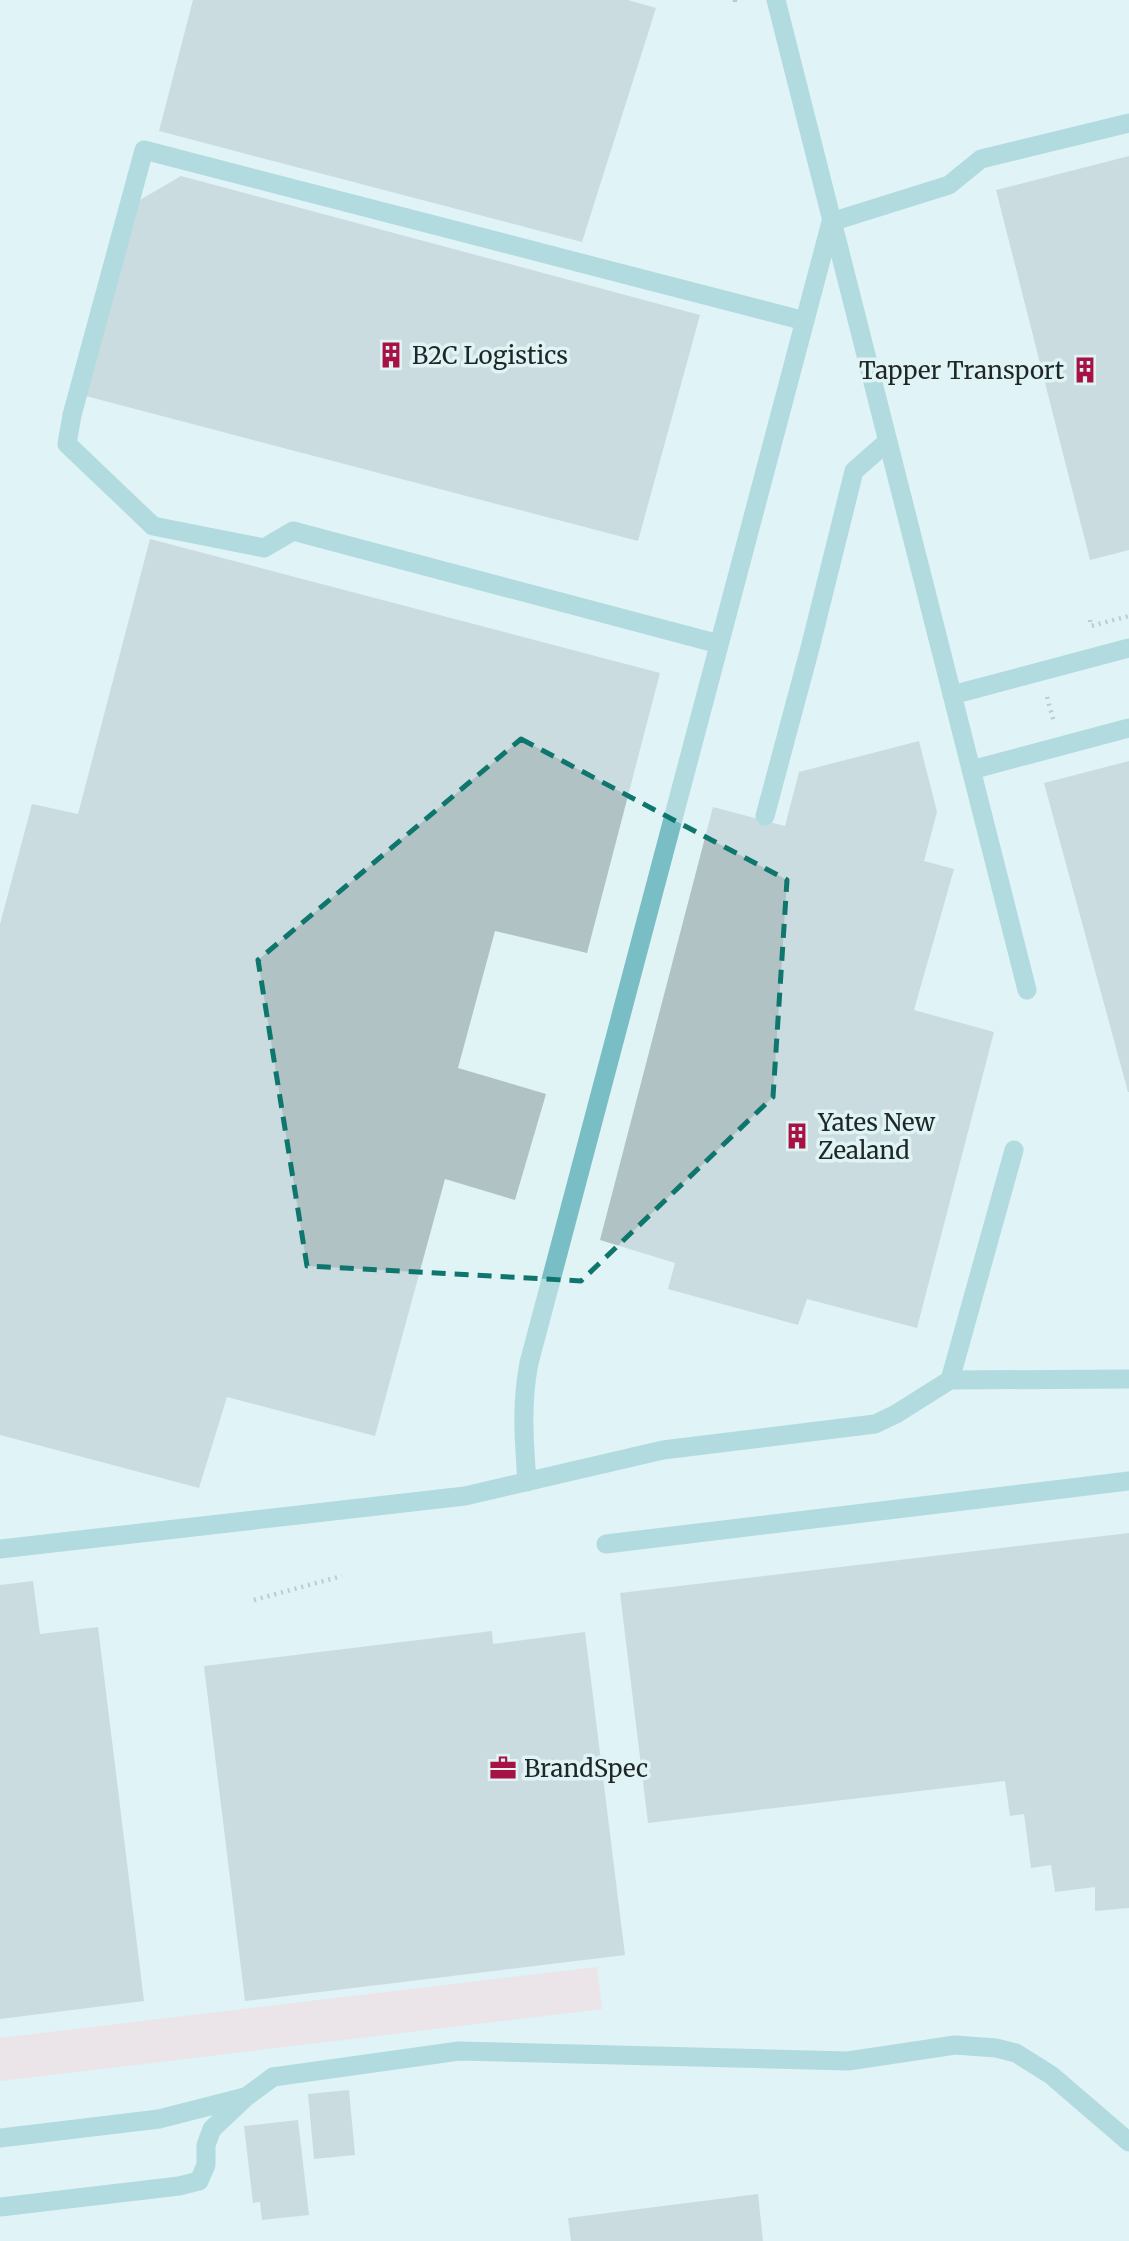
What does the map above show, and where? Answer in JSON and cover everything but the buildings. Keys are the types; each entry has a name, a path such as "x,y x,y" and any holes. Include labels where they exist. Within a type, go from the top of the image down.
{"lane":[{"path":"776,0 1027,990"},
{"path":"831,222 949,185 981,159 1129,123"},
{"path":"719,644 293,531 264,548 153,526 67,444 72,415 144,150 805,321"},
{"path":"527,1482 523,1416 529,1363 831,222"},
{"path":"765,816 854,471 887,442"},
{"path":"952,695 1129,648"},
{"path":"971,771 1129,728"},
{"path":"950,1380 1014,1150"},
{"path":"0,1549 465,1496 663,1450 875,1424 950,1380 1129,1379"},
{"path":"606,1544 1129,1481"},
{"path":"0,2207 179,2186 199,2181 206,2165 206,2145 212,2129 246,2097 273,2077 459,2052 848,2061 955,2045 996,2048 1016,2053 1051,2075 1129,2142"},
{"path":"0,2138 159,2119 246,2097"}],"path":[{"path":"1090,620 1091,626 1129,616"},
{"path":"254,1600 342,1576"}],"highlighted area":[{"path":"521,739 787,880 773,1097 581,1281 307,1266 258,960"}],"shaded area":[{"path":"597,1967 602,2009 0,2081 0,2038"}],"place":[{"name":"B2C Logistics","path":"391,355"},
{"name":"Tapper Transport","path":"1085,370"},
{"name":"Yates New Zealand","path":"797,1136"},
{"name":"BrandSpec","path":"503,1768"}]}
